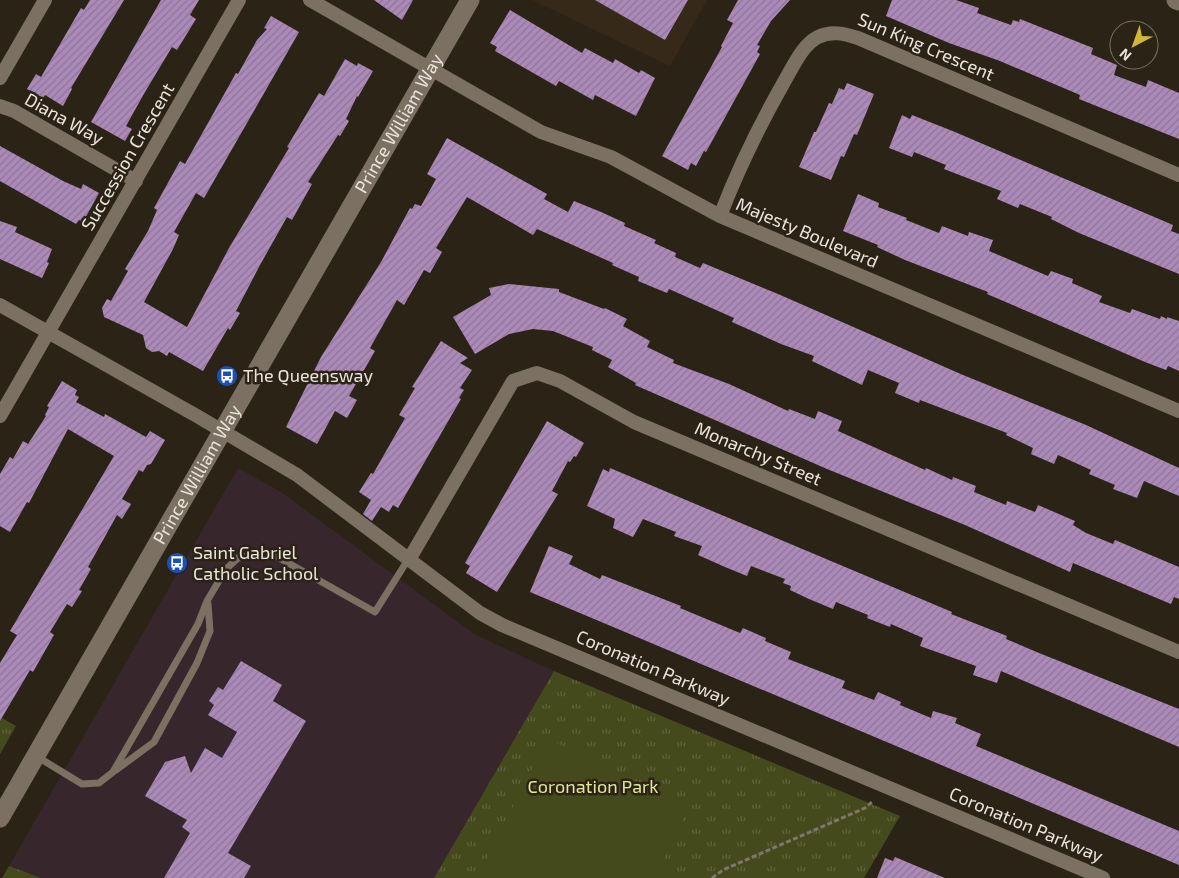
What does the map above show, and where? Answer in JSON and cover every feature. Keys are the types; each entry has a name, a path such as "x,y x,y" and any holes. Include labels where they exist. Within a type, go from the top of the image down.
{"street":[{"path":"0,78 45,0"},
{"name":"Succession Crescent","path":"0,416 240,0"},
{"name":"Majesty Boulevard","path":"310,0 541,132 611,157 720,216 1179,411"},
{"name":"Prince William Way","path":"0,818 470,0"},
{"name":"Sun King Crescent","path":"720,216 750,143 804,48 816,38 827,33 841,33 858,38 1179,176"},
{"name":"Diana Way","path":"0,106 14,111 136,181"},
{"path":"0,305 223,430"},
{"name":"Monarchy Street","path":"410,558 513,381 537,373 560,381 634,422 1179,652"},
{"name":"Coronation Parkway","path":"223,430 297,475 410,558 480,613 502,625 1103,878"}],"lane":[{"path":"113,772 198,624 208,601 226,569 238,558 248,554 274,555 375,612 410,558"},
{"path":"36,756 82,784 99,783 154,742 197,663 210,632 208,601"}],"path":[{"path":"712,878 865,808 872,802"}],"shaded area":[{"path":"532,0 707,0 670,66"},
{"path":"238,468 281,492 474,634 554,671 434,878 41,878 9,866"}],"green space":[{"name":"Coronation Park","path":"554,671 900,816 864,878 434,878"},
{"path":"0,717 16,726 0,754"},
{"path":"547,738 689,808 654,878 478,878"},
{"path":"9,866 41,878 2,878"}],"building":[{"path":"90,0 124,0 71,88 63,106 45,95 43,98 27,89 36,74 41,77 81,8 84,10"},
{"path":"161,0 199,0 190,15 196,19 177,50 172,47 145,92 126,126 132,129 125,141 91,122"},
{"path":"374,0 413,0 402,20"},
{"path":"595,0 688,0 665,40"},
{"path":"738,0 790,0 771,21 757,45 760,46 757,52 760,54 706,152 704,151 696,166 691,163 688,170 662,156 722,47 733,23 727,20"},
{"path":"892,0 956,0 979,8 977,13 1011,25 1013,20 1019,22 1020,19 1093,48 1091,54 1109,62 1109,70 1116,70 1114,75 1146,87 1148,80 1179,93 1179,139 1079,99 1080,95 1000,61 949,43 886,16"},
{"path":"510,10 582,53 585,48 613,63 615,59 639,73 641,70 655,78 636,116 595,95 593,100 559,81 556,86 495,51 497,47 490,43"},
{"path":"271,16 299,32 204,198 196,193 174,232 179,235 173,249 144,302 187,327 229,248 289,148 287,147 319,93 324,96 345,59 357,66 358,63 373,71 357,96 346,119 349,121 308,182 312,184 292,220 287,217 236,311 240,313 230,330 228,328 203,371 169,352 167,356 159,351 152,352 146,348 143,335 104,317 102,308 107,299 111,301 128,271 125,269 148,231 157,210 154,208 180,161 185,164 236,73 238,74 257,40 267,29 264,28"},
{"path":"847,83 874,94 857,135 854,134 844,157 841,156 831,180 799,167 829,103 832,104 839,88 844,90"},
{"path":"902,115 910,119 912,115 955,132 1173,225 1171,231 1179,234 1179,274 1079,233 1051,219 1052,217 1020,204 1018,208 997,199 1001,191 944,169 946,165 914,152 912,157 889,148"},
{"path":"447,138 547,194 544,199 568,212 574,201 601,212 625,223 624,226 656,240 654,243 676,253 675,257 700,268 703,263 778,294 963,375 1086,425 1179,468 1179,496 1144,481 1137,498 1113,489 1115,485 1089,474 1091,470 1058,455 1054,464 1031,454 1033,448 1006,435 1007,433 920,400 919,403 895,393 899,383 868,370 862,385 812,361 814,356 781,344 732,322 734,318 669,289 667,293 638,281 639,277 612,265 613,263 537,229 533,235 467,197 436,248 442,252 430,273 424,270 404,305 397,300 370,348 375,351 349,396 357,400 347,418 335,411 317,444 286,427 321,357 381,262 410,208 412,209 415,204 421,206 436,179 427,174"},
{"path":"0,146 63,181 81,189 83,184 99,193 83,222 79,220 76,224 0,181"},
{"path":"858,194 879,203 878,207 939,233 942,226 968,236 969,232 993,240 989,251 1048,276 1051,271 1073,279 1072,283 1102,296 1099,302 1130,313 1132,309 1160,319 1161,316 1179,321 1179,371 1168,366 1166,370 1145,362 987,294 988,292 905,260 877,247 878,245 843,231"},
{"path":"0,221 17,227 15,232 52,249 47,262 49,263 42,278 0,259"},
{"path":"509,284 559,289 559,292 605,308 627,319 623,326 650,341 647,347 674,360 673,363 729,384 788,411 789,409 815,419 818,411 842,421 838,431 925,470 926,468 952,480 953,477 976,486 974,492 1006,505 1007,501 1035,512 1038,505 1075,521 1073,525 1086,533 1113,544 1115,540 1179,567 1179,599 1174,597 1171,604 1073,563 1070,572 965,525 827,469 635,385 636,383 608,367 612,360 592,350 593,347 553,331 533,329 509,334 475,354 453,317 491,295 489,288"},
{"path":"441,341 468,358 460,363 472,370 460,388 464,390 459,398 461,399 398,508 393,505 389,512 381,507 372,521 363,514 371,500 359,492 371,473 373,474 405,418 399,415 415,388 412,387"},
{"path":"62,381 77,390 75,395 79,397 76,402 104,417 105,414 146,437 150,431 165,440 151,464 147,465 143,472 139,470 122,499 131,504 122,519 117,515 88,567 91,569 79,590 82,591 72,607 67,604 50,632 54,635 33,672 30,670 0,721 0,663 17,635 10,631 114,456 68,429 29,503 27,502 10,532 0,526 0,474 10,457 13,459 23,441 28,444 46,416 49,407 47,406"},
{"path":"547,421 584,443 576,457 574,456 570,462 568,461 552,491 558,494 497,592 466,573 470,566 465,563"},
{"path":"610,468 952,612 951,614 1007,636 1006,639 1039,653 1179,709 1179,747 1001,671 997,683 973,675 976,666 920,646 923,638 891,624 890,627 867,618 868,615 836,602 833,609 809,599 790,590 791,586 783,583 785,579 751,566 747,576 725,567 698,555 702,546 674,536 676,532 643,519 633,537 613,528 615,519 587,506 603,469 609,472"},
{"path":"549,546 573,556 569,564 600,579 602,575 681,606 680,608 740,633 743,628 766,638 765,641 791,652 788,659 845,681 842,688 874,700 878,692 901,702 900,705 931,718 933,711 957,718 955,723 981,734 976,746 1179,831 1179,865 530,592"},
{"path":"241,661 282,685 273,701 306,721 228,853 251,866 244,878 164,878 190,833 182,827 187,820 145,796 165,762 185,756 191,773 205,748 222,758 237,732 208,715 214,705 209,701 218,687 223,690"},
{"path":"895,857 945,878 877,878 885,858 893,861"}],"place":[{"name":"The Queensway","path":"227,376"},
{"name":"Saint Gabriel Catholic School","path":"177,563"}]}
